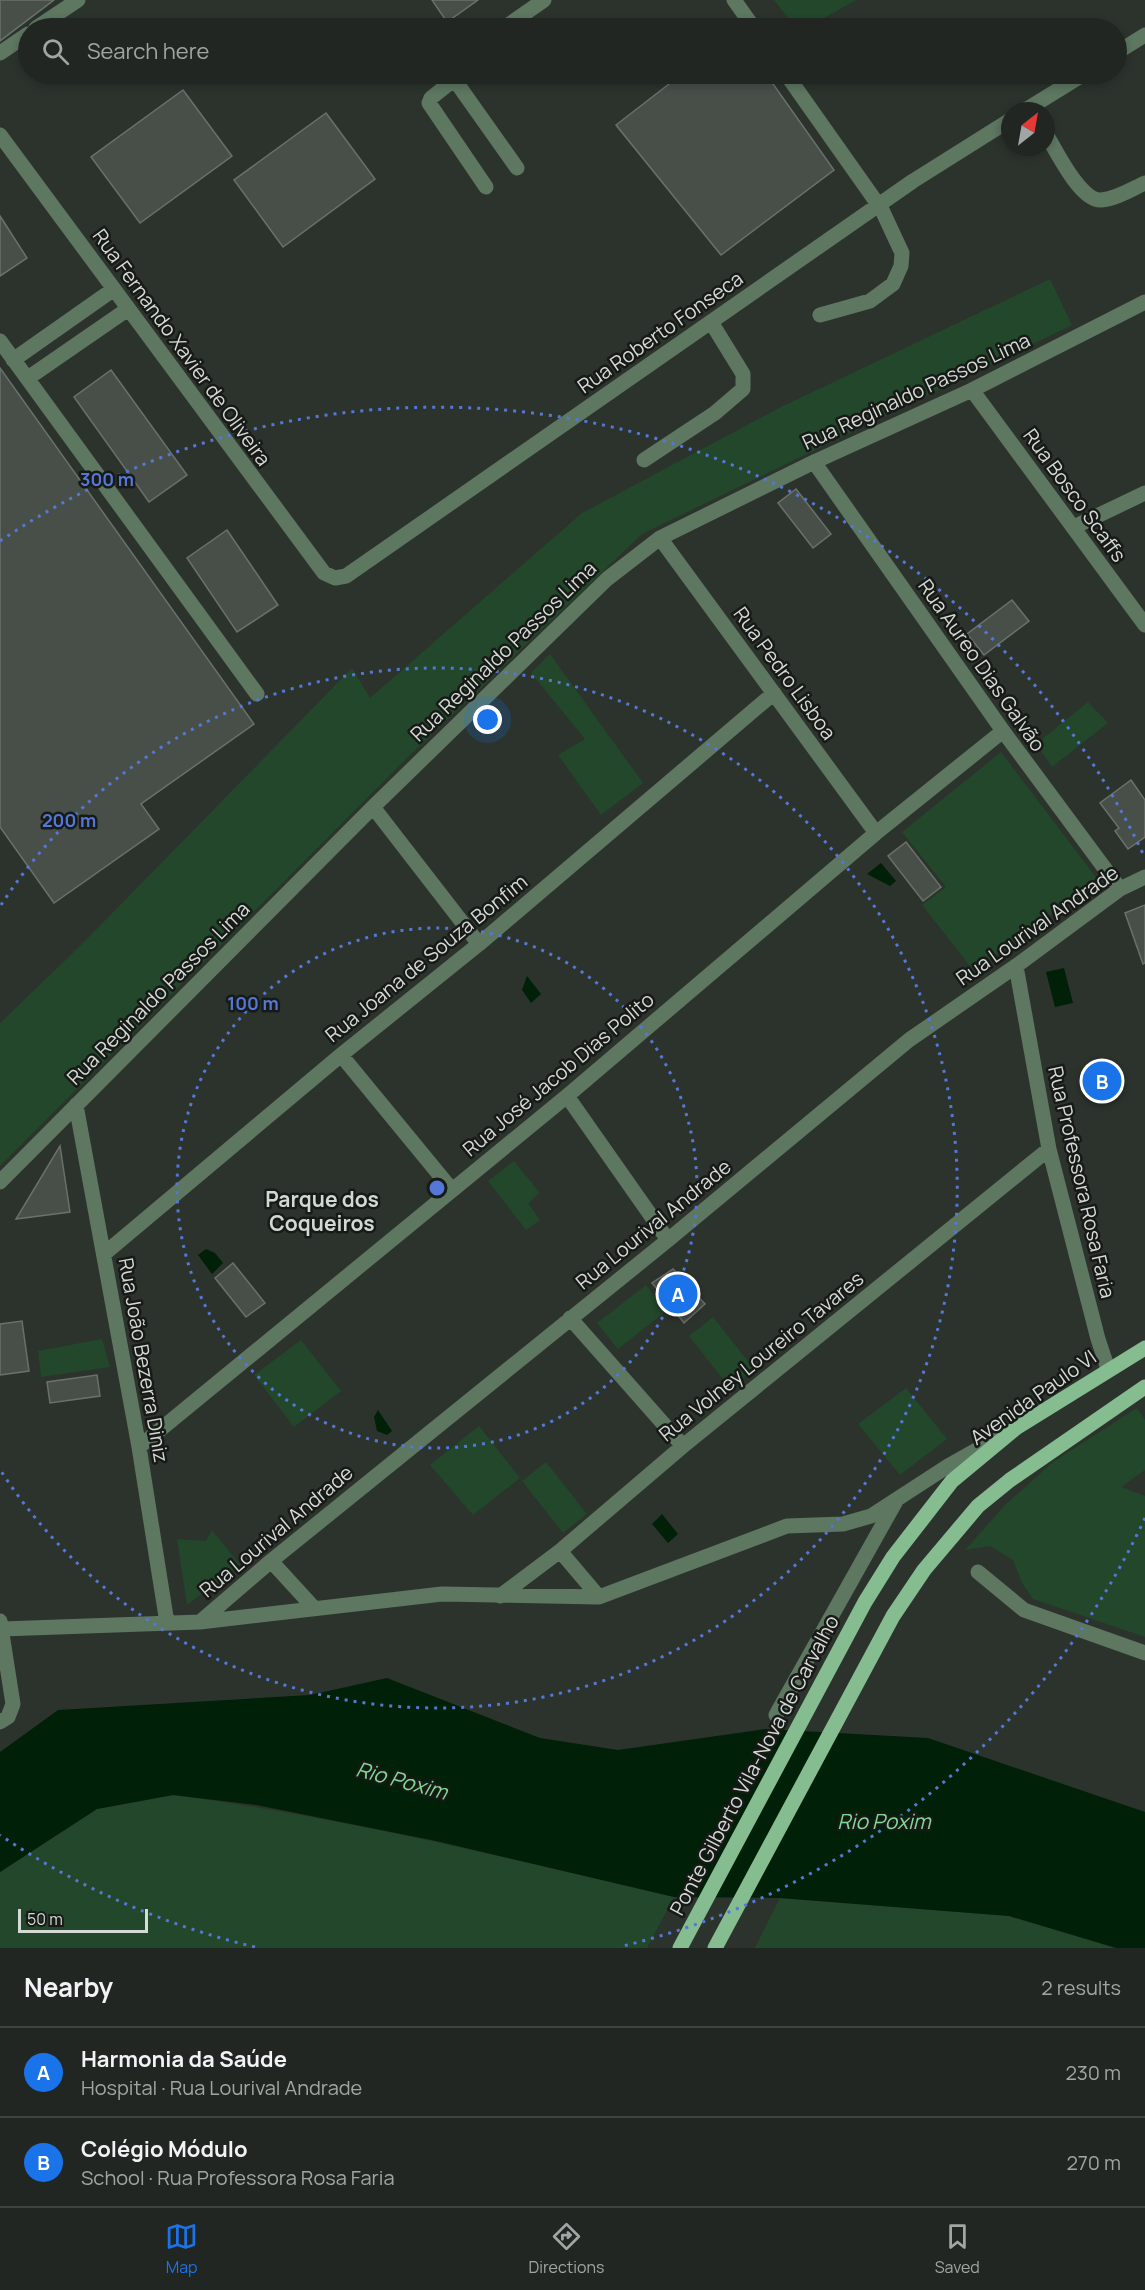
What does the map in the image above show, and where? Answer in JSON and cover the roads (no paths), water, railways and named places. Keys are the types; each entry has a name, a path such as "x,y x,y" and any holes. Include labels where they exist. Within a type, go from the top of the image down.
{"main road":[{"name":"Avenida Paulo VI","path":"865,1602 893,1557 952,1481 1016,1428 1145,1348"},
{"path":"715,1948 894,1616 924,1570 978,1506 1010,1479 1145,1387"},
{"name":"Ponte Gilberto Vila-Nova de Carvalho","path":"680,1948 865,1602"}],"street":[{"path":"51,18 78,0"},
{"path":"518,18 544,0"},
{"path":"734,0 747,18"},
{"path":"1127,46 1145,35"},
{"path":"0,53 18,40"},
{"path":"448,84 431,98 429,103 486,187"},
{"path":"463,84 517,168"},
{"path":"793,84 878,206 902,253 901,266 893,284 870,301 820,315"},
{"path":"1041,102 1069,84"},
{"name":"Rua Roberto Fonseca","path":"335,578 346,576 913,181 1001,126"},
{"name":"Rua Fernando Xavier de Oliveira","path":"0,135 324,573 335,578"},
{"path":"1055,148 1074,178 1087,195 1093,198 1101,200 1114,197 1145,183"},
{"path":"13,360 114,289"},
{"name":"Rua Reginaldo Passos Lima","path":"0,1182 373,807 607,579 660,538 814,462 972,390 1145,302"},
{"path":"28,378 129,309"},
{"path":"644,460 715,413 743,389 743,374 711,322"},
{"path":"0,341 257,694"},
{"name":"Rua Bosco Scaffs","path":"972,390 1145,625"},
{"name":"Rua Aureo Dias Galvão","path":"814,462 1003,731 1120,889"},
{"path":"1074,528 1145,493"},
{"name":"Rua Pedro Lisboa","path":"660,538 876,833"},
{"name":"Rua Joana de Souza Bonfim","path":"104,1254 341,1055 479,944 774,693"},
{"name":"Rua José Jacob Dias Polito","path":"139,1447 567,1096 876,833 1003,731"},
{"path":"373,807 479,944"},
{"name":"Rua Lourival Andrade","path":"200,1622 271,1561 668,1240 909,1040 1016,966 1120,889 1145,877"},
{"name":"Rua Professora Rosa Faria","path":"1016,966 1049,1149 1108,1370"},
{"path":"341,1055 452,1190"},
{"path":"567,1096 668,1240"},
{"name":"Rua João Bezerra Diniz","path":"76,1105 139,1447 167,1623"},
{"name":"Rua Volney Loureiro Tavares","path":"500,1596 560,1551 683,1446 1049,1149"},
{"path":"570,1318 683,1446"},
{"path":"0,1722 8,1717 13,1704 1,1625 200,1622 442,1594 599,1597 787,1526 843,1524 871,1516 948,1466 1016,1428"},
{"path":"776,1716 898,1498"},
{"path":"560,1551 599,1597"},
{"path":"271,1561 314,1608"},
{"path":"978,1572 1024,1610 1145,1653"}],"water":[{"path":"881,863 896,881 890,886 867,874"},
{"path":"1064,968 1073,1003 1055,1007 1046,972"},
{"path":"527,976 541,994 531,1003 522,990"},
{"path":"206,1249 215,1253 223,1263 212,1274 198,1255"},
{"path":"378,1410 392,1431 387,1435 377,1431 374,1417"},
{"path":"662,1514 678,1534 668,1543 652,1524"},
{"name":"Rio Poxim","path":"387,1678 540,1738 618,1750 766,1729 928,1738 1145,1812 1145,1948 1116,1948 1009,1916 780,1898 674,1897 436,1841 256,1805 173,1795 97,1809 0,1872 0,1752 58,1710 310,1695"}],"place":[{"name":"Colégio Módulo","path":"1102,1081"},
{"name":"Harmonia da Saúde","path":"678,1294"}],"district":[{"name":"Parque dos Coqueiros","path":"322,1211"}]}
